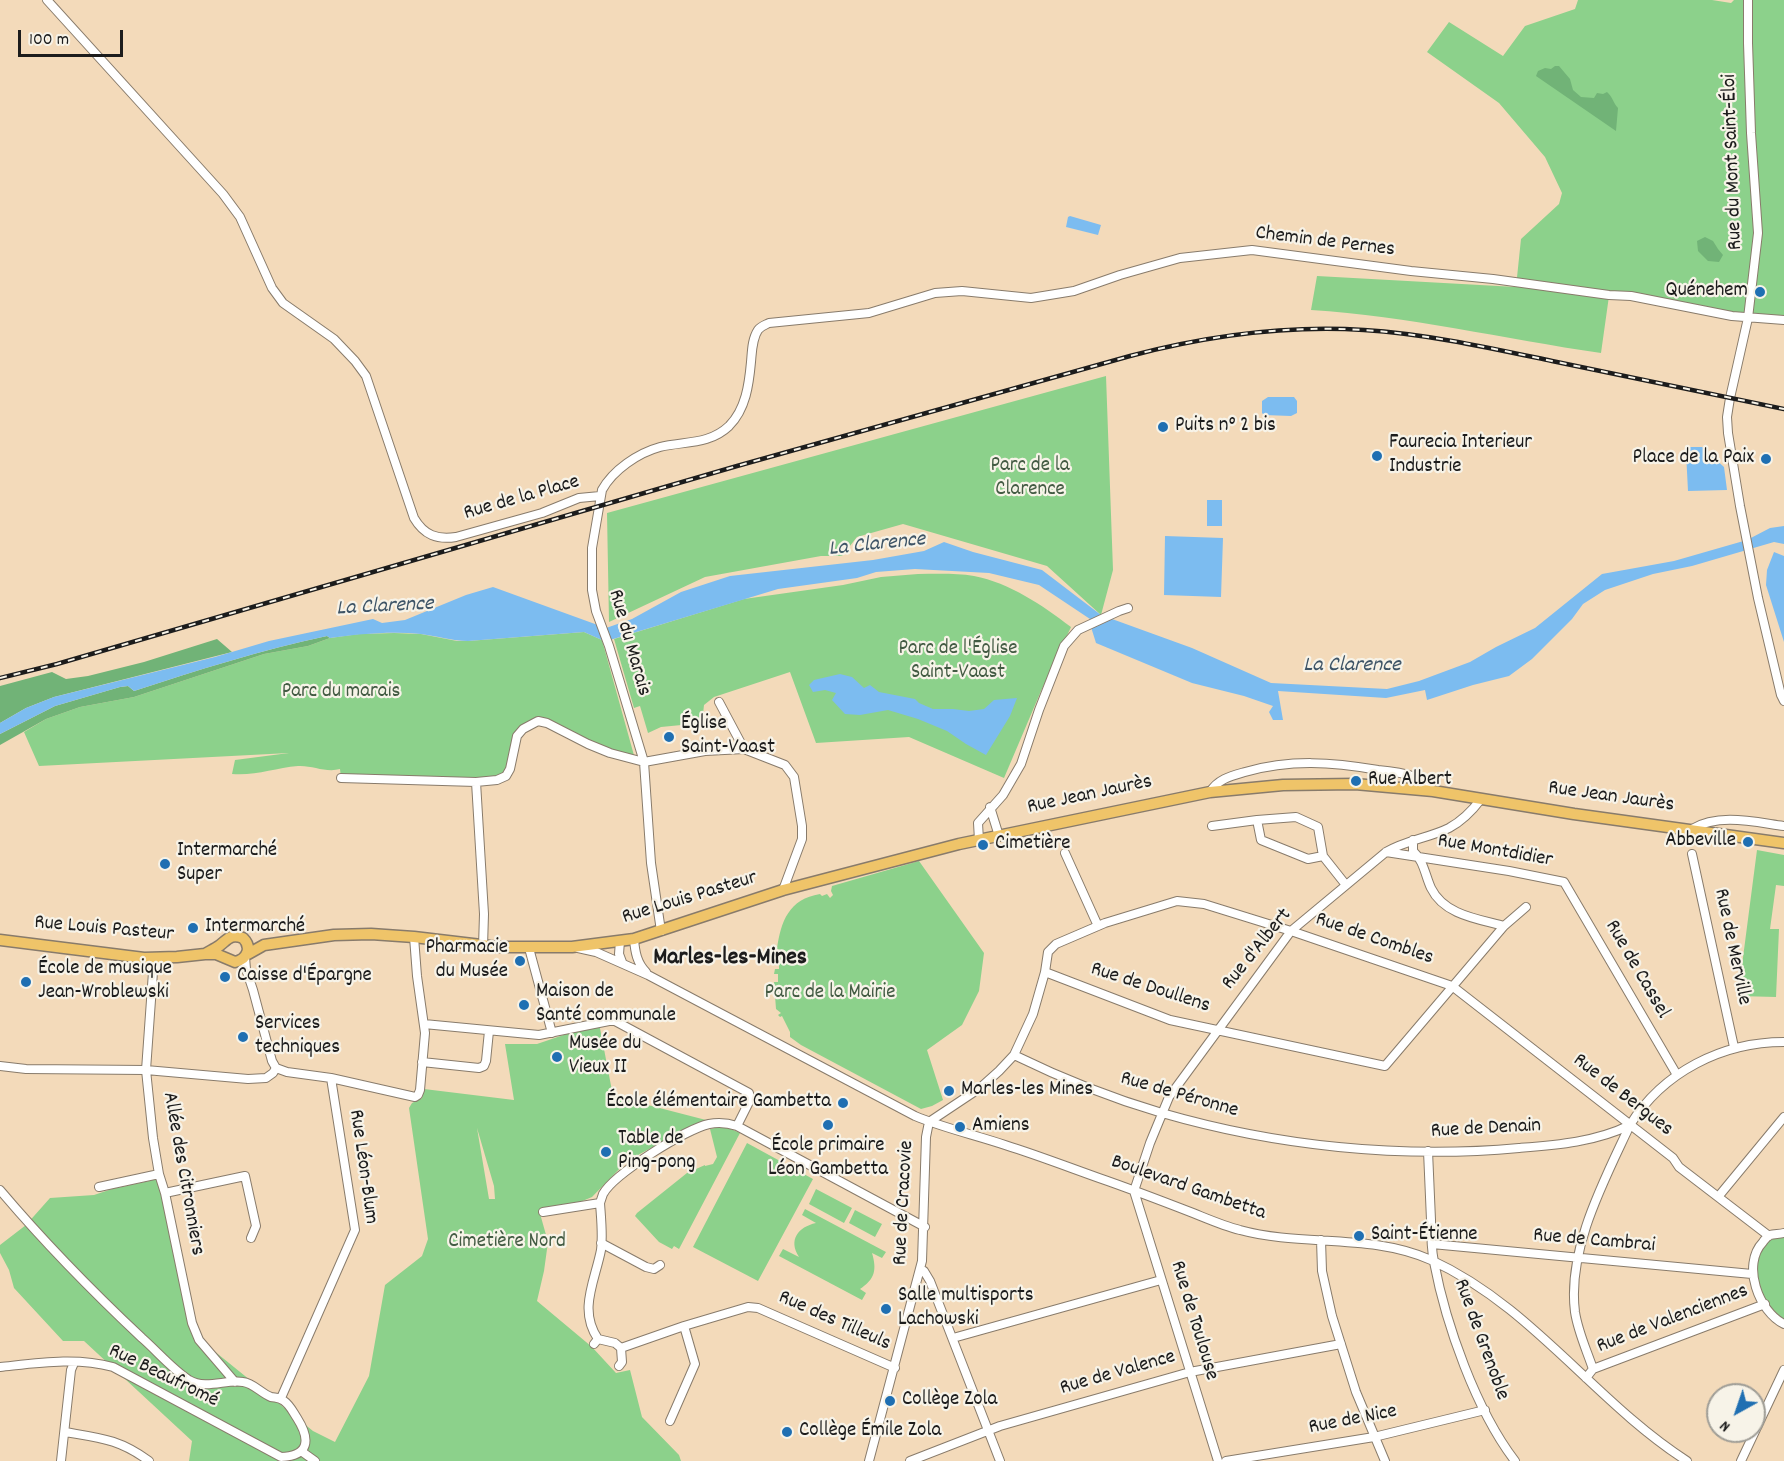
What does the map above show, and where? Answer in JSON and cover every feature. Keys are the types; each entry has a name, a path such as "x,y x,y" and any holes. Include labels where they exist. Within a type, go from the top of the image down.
{"main road":[{"name":"Rue Jean Jaurès","path":"979,840 1210,792 1283,785 1355,784 1433,791 1784,843"},
{"name":"Rue Louis Pasteur","path":"247,951 264,945 334,935 371,934 414,937 483,947 529,948 634,939 783,890 979,840"},
{"path":"234,935 243,938 247,951 239,962 228,959 222,950 223,943 227,937 234,935"},
{"name":"Rue Louis Pasteur","path":"0,940 153,958 205,954 228,959"},
{"name":"Rue Louis Pasteur","path":"205,954 223,943"}],"street":[{"name":"Rue de la Place","path":"47,0 223,194 240,217 272,288 283,303 334,339 366,376 414,518 427,534 441,538 456,537 542,513 579,498 600,496 605,484 627,464 639,457 659,448 706,440 722,431 734,421 743,404 748,387 752,345 760,327"},
{"name":"Rue du Mont Saint-Éloi","path":"1748,0 1751,133 1758,233 1748,318 1727,417 1749,555 1784,701"},
{"name":"Chemin de Pernes","path":"760,327 769,323 869,313 935,293 962,291 1031,298 1074,291 1180,258 1252,250 1411,271 1493,279 1610,296 1630,296 1748,318 1784,320"},
{"name":"Rue du Marais","path":"600,496 591,560 592,590 596,610 645,762 651,863 661,931"},
{"path":"979,840 978,823 1003,795 1021,764 1064,646 1085,625 1128,608"},
{"path":"719,702 744,749"},
{"path":"341,778 476,782 497,780 506,776 510,769 517,736 523,729 538,721 547,723 610,753 645,762 705,751 744,749 785,765 794,777 802,839 783,890"},
{"name":"Rue Jean Jaurès","path":"1210,792 1214,785 1227,777 1268,766 1299,762 1356,766 1414,777 1424,782 1433,791"},
{"path":"476,782 484,914 483,947"},
{"name":"Rue d'Albert","path":"1134,1191 1169,1097 1291,931 1386,852 1399,844 1448,828 1467,816 1481,799"},
{"path":"990,807 999,836"},
{"path":"1212,826 1296,817 1318,827 1323,856 1346,885"},
{"path":"1257,820 1261,840 1308,859 1323,856"},
{"path":"1692,829 1713,820 1784,826"},
{"name":"Rue Montdidier","path":"1413,840 1413,851 1420,858"},
{"name":"Rue Montdidier","path":"1386,852 1564,882"},
{"path":"1065,853 1098,926"},
{"name":"Rue de Merville","path":"1692,854 1734,1047"},
{"path":"1420,858 1432,890 1440,903 1458,914 1503,926"},
{"name":"Rue de Cassel","path":"1564,882 1677,1075"},
{"name":"Rue de Combles","path":"1045,972 1048,952 1056,944 1098,926 1177,902 1204,904 1452,986"},
{"path":"1452,986 1503,926 1526,907"},
{"path":"247,951 246,969 276,1068 415,1096 420,1090 425,1033 414,937"},
{"path":"634,939 635,954 640,966 648,975"},
{"path":"620,941 619,954 622,962"},
{"name":"Boulevard Gambetta","path":"572,946 622,962 929,1122 1005,1145 1237,1230 1265,1236 1397,1248 1434,1261 1464,1278 1515,1313 1643,1430 1687,1461"},
{"path":"529,948 552,1033"},
{"name":"Allée des Citronniers","path":"153,958 146,1070 159,1174 192,1323 199,1340 235,1382"},
{"path":"228,959 248,976"},
{"path":"929,1122 980,1088 1014,1055 1033,1014 1045,972"},
{"name":"Rue de Doullens","path":"1045,972 1170,1020 1385,1066 1452,986"},
{"name":"Rue de Bergues","path":"1452,986 1769,1236"},
{"path":"424,1024 539,1035 609,1021 615,1022 749,1093 750,1100 737,1126"},
{"path":"422,1062 479,1068 484,1066 489,1030"},
{"path":"1586,1378 1593,1369 1575,1314 1577,1259 1594,1205 1630,1125 1654,1093 1677,1075 1708,1058 1734,1047 1765,1042 1784,1042"},
{"name":"Rue de Péronne","path":"1014,1055 1085,1086 1162,1113 1246,1133 1342,1148"},
{"path":"0,1066 26,1069 146,1070 248,1079 266,1078 276,1068"},
{"name":"Rue Léon-Blum","path":"280,1398 355,1230 331,1078"},
{"path":"1718,1197 1784,1117"},
{"name":"Rue de Cracovie","path":"869,1461 895,1368 924,1248 926,1137 929,1122"},
{"path":"618,1366 622,1362 621,1348 615,1343 596,1342 589,1320 588,1307 601,1243 600,1203 603,1193 638,1162 697,1128 711,1123 737,1126 925,1227"},
{"name":"Rue de Denain","path":"1342,1148 1428,1151 1494,1150 1589,1139 1630,1125"},
{"name":"Rue de Grenoble","path":"1428,1151 1432,1244 1446,1310 1456,1342 1485,1410 1515,1461"},
{"path":"99,1187 159,1174"},
{"path":"165,1193 244,1176 256,1226 251,1238"},
{"path":"0,1190 111,1309 191,1381 201,1384 245,1382 271,1396 280,1398 289,1405 307,1436 301,1451 315,1461"},
{"name":"Rue de Toulouse","path":"1134,1191 1218,1461"},
{"path":"543,1212 600,1203"},
{"path":"1784,1233 1769,1236 1759,1246 1753,1259 1752,1274 1756,1290 1779,1322 1784,1324"},
{"path":"1321,1240 1322,1271 1341,1344 1356,1392 1385,1461"},
{"path":"601,1243 646,1267 654,1269 660,1265"},
{"name":"Rue de Cambrai","path":"1432,1244 1752,1274"},
{"path":"920,1269 930,1281 1000,1461"},
{"path":"953,1338 1161,1280"},
{"name":"Rue de Valenciennes","path":"1593,1369 1765,1304"},
{"name":"Rue des Tilleuls","path":"621,1348 742,1308 758,1308 895,1368"},
{"path":"670,1421 695,1364 684,1326"},
{"name":"Rue de Valence","path":"910,1461 988,1430 1190,1372 1341,1344"},
{"path":"1578,1371 1586,1363 1588,1356"},
{"name":"Rue Beaufromé","path":"0,1368 60,1361 96,1362 112,1367 280,1457 292,1457 301,1451"},
{"path":"61,1461 71,1370 74,1363"},
{"path":"1741,1461 1784,1370"},
{"name":"Rue de Nice","path":"1226,1461 1374,1437 1485,1410"},
{"path":"65,1432 114,1441 131,1448 149,1461"}],"green space":[{"path":"1578,0 1712,0 1731,3 1734,0 1784,0 1784,320 1609,296 1601,353 1384,317 1311,310 1317,276 1516,287 1521,239 1559,204 1562,193 1545,157 1499,103 1427,52 1449,22 1503,56 1525,26 1575,9"},
{"path":"1559,66 1570,79 1573,90 1581,97 1594,98 1597,93 1607,92 1609,94 1618,108 1616,131 1536,76 1538,71"},
{"path":"1705,237 1713,241 1723,255 1719,262 1708,261 1698,251 1697,241"},
{"name":"Parc de la Clarence","path":"1106,376 1113,570 1101,615 1047,566 903,524 857,537 842,556 821,556 705,577 609,622 607,513"},
{"name":"Parc de l'Église Saint-Vaast","path":"960,574 987,579 1013,589 1071,627 1004,778 909,737 816,743 790,672 714,697 704,705 702,723 661,727 648,733 640,706 634,708 614,639 744,599 843,585 881,577"},
{"name":"Parc du marais","path":"584,632 602,640 635,759 547,723 523,729 510,769 497,780 341,778 340,769 330,770 303,766 249,774 232,774 235,760 289,753 39,766 24,732 46,719 80,707 134,697 264,654 308,646 330,638 394,633 421,634 468,641"},
{"path":"327,636 330,638 308,646 264,654 134,697 80,707 46,719 0,745 0,734 55,706 120,687 128,686 134,691 254,654"},
{"path":"217,639 232,652 54,697 26,708 0,723 0,686 52,672 66,679 88,676 144,662"},
{"path":"1757,850 1784,855 1784,886 1776,885 1770,929 1779,929 1776,997 1738,996"},
{"name":"Parc de la Mairie","path":"919,861 984,953 979,991 962,1025 927,1050 943,1100 921,1109 790,1037 782,1016 778,1015 781,1013 776,1009 774,982 778,982 778,974 774,974 775,969 779,969 779,962 775,962 776,958 780,958 780,950 777,949 781,929 794,906 809,897 820,894 822,896 827,894 830,898 833,895 832,886"},
{"name":"Cimetière Nord","path":"599,1023 613,1096 706,1120 627,1161 592,1197 573,1205 539,1210 548,1242 537,1301 592,1347 616,1373 630,1370 642,1417 679,1455 681,1461 189,1461 192,1441 84,1341 63,1341 14,1288 9,1270 0,1253 0,1245 26,1225 50,1198 94,1195 149,1181 162,1173 196,1330 203,1342 313,1431 335,1442 369,1376 385,1285 422,1256 428,1239 409,1108 412,1103 422,1098 424,1089 514,1100 505,1044 537,1044","holes":["477,1128 494,1186 495,1199 489,1199"]},
{"path":"720,1127 740,1133 679,1249 674,1246 672,1249 659,1242 635,1216 687,1173 713,1164 717,1157 710,1129"},
{"path":"747,1143 813,1179 758,1281 693,1247"},
{"path":"816,1189 852,1208 844,1223 809,1204"},
{"path":"805,1209 886,1252 882,1258 872,1253 874,1274 869,1282 860,1289 866,1293 862,1300 779,1256 783,1249 799,1257 794,1245 797,1235 804,1228 816,1223 802,1215"},
{"path":"855,1210 882,1224 875,1237 849,1223"},
{"path":"1784,1236 1784,1320 1761,1293 1756,1268 1760,1252 1766,1241"}],"water":[{"path":"1070,216 1101,225 1098,235 1066,227"},
{"path":"1268,397 1294,397 1297,401 1297,413 1291,416 1264,415 1262,401"},
{"path":"1689,447 1702,447 1724,467 1727,490 1688,491 1686,452"},
{"path":"1207,500 1222,500 1222,526 1207,526"},
{"path":"1784,526 1784,544 1774,542 1692,566 1653,574 1605,590 1583,604 1572,619 1532,659 1509,676 1427,700 1425,690 1386,698 1278,691 1283,720 1273,720 1269,712 1273,706 1192,683 1096,643 1090,619 1039,585 989,573 915,569 876,572 857,578 778,589 610,640 602,640 584,632 468,641 410,633 375,633 330,638 327,636 254,654 134,691 128,686 120,687 55,706 0,734 0,723 26,708 54,697 215,657 269,641 373,619 382,623 405,620 466,595 493,587 606,628 632,619 681,592 730,576 873,560 924,551 944,542 1042,570 1101,615 1192,648 1271,683 1387,689 1419,681 1470,662 1535,628 1602,574 1674,561 1747,540 1770,528"},
{"path":"1165,536 1223,538 1221,597 1164,595"},
{"path":"1774,552 1784,556 1784,642 1766,585 1767,570"},
{"path":"840,674 852,677 864,688 870,685 879,692 915,699 933,709 969,711 984,709 994,700 1017,698 1010,716 986,755 947,731 888,710 860,715 845,714 832,700 836,693 825,690 813,692 809,685 814,680"}],"railway":[{"path":"0,678 57,664 737,466 1130,356 1216,338 1304,329 1364,330 1412,335 1482,347 1784,409"}],"place":[{"name":"Quénehem","path":"1760,292"},
{"name":"Puits n° 2 bis","path":"1163,427"},
{"name":"Faurecia Interieur Industrie","path":"1377,456"},
{"name":"Place de la Paix","path":"1766,459"},
{"name":"Église Saint-Vaast","path":"669,737"},
{"name":"Rue Albert","path":"1356,781"},
{"name":"Abbeville","path":"1748,842"},
{"name":"Cimetière","path":"983,845"},
{"name":"Intermarché Super","path":"165,864"},
{"name":"Intermarché","path":"193,928"},
{"name":"Pharmacie du Musée","path":"520,961"},
{"name":"Caisse d'Épargne","path":"225,977"},
{"name":"École de musique Jean-Wroblewski","path":"26,982"},
{"name":"Maison de Santé communale","path":"524,1005"},
{"name":"Services techniques","path":"243,1037"},
{"name":"Musée du Vieux II","path":"557,1057"},
{"name":"Marles-les Mines","path":"949,1091"},
{"name":"École élémentaire Gambetta","path":"843,1103"},
{"name":"École primaire Léon Gambetta","path":"828,1125"},
{"name":"Amiens","path":"960,1127"},
{"name":"Table de Ping-pong","path":"606,1152"},
{"name":"Saint-Étienne","path":"1359,1236"},
{"name":"Salle multisports Lachowski","path":"886,1309"},
{"name":"Collège Zola","path":"890,1401"},
{"name":"Collège Émile Zola","path":"787,1432"}],"district":[{"name":"Marles-les-Mines","path":"730,960"}],"water label":[{"name":"La Clarence","path":"877,546"},
{"name":"La Clarence","path":"385,608"},
{"name":"La Clarence","path":"1352,667"}]}
